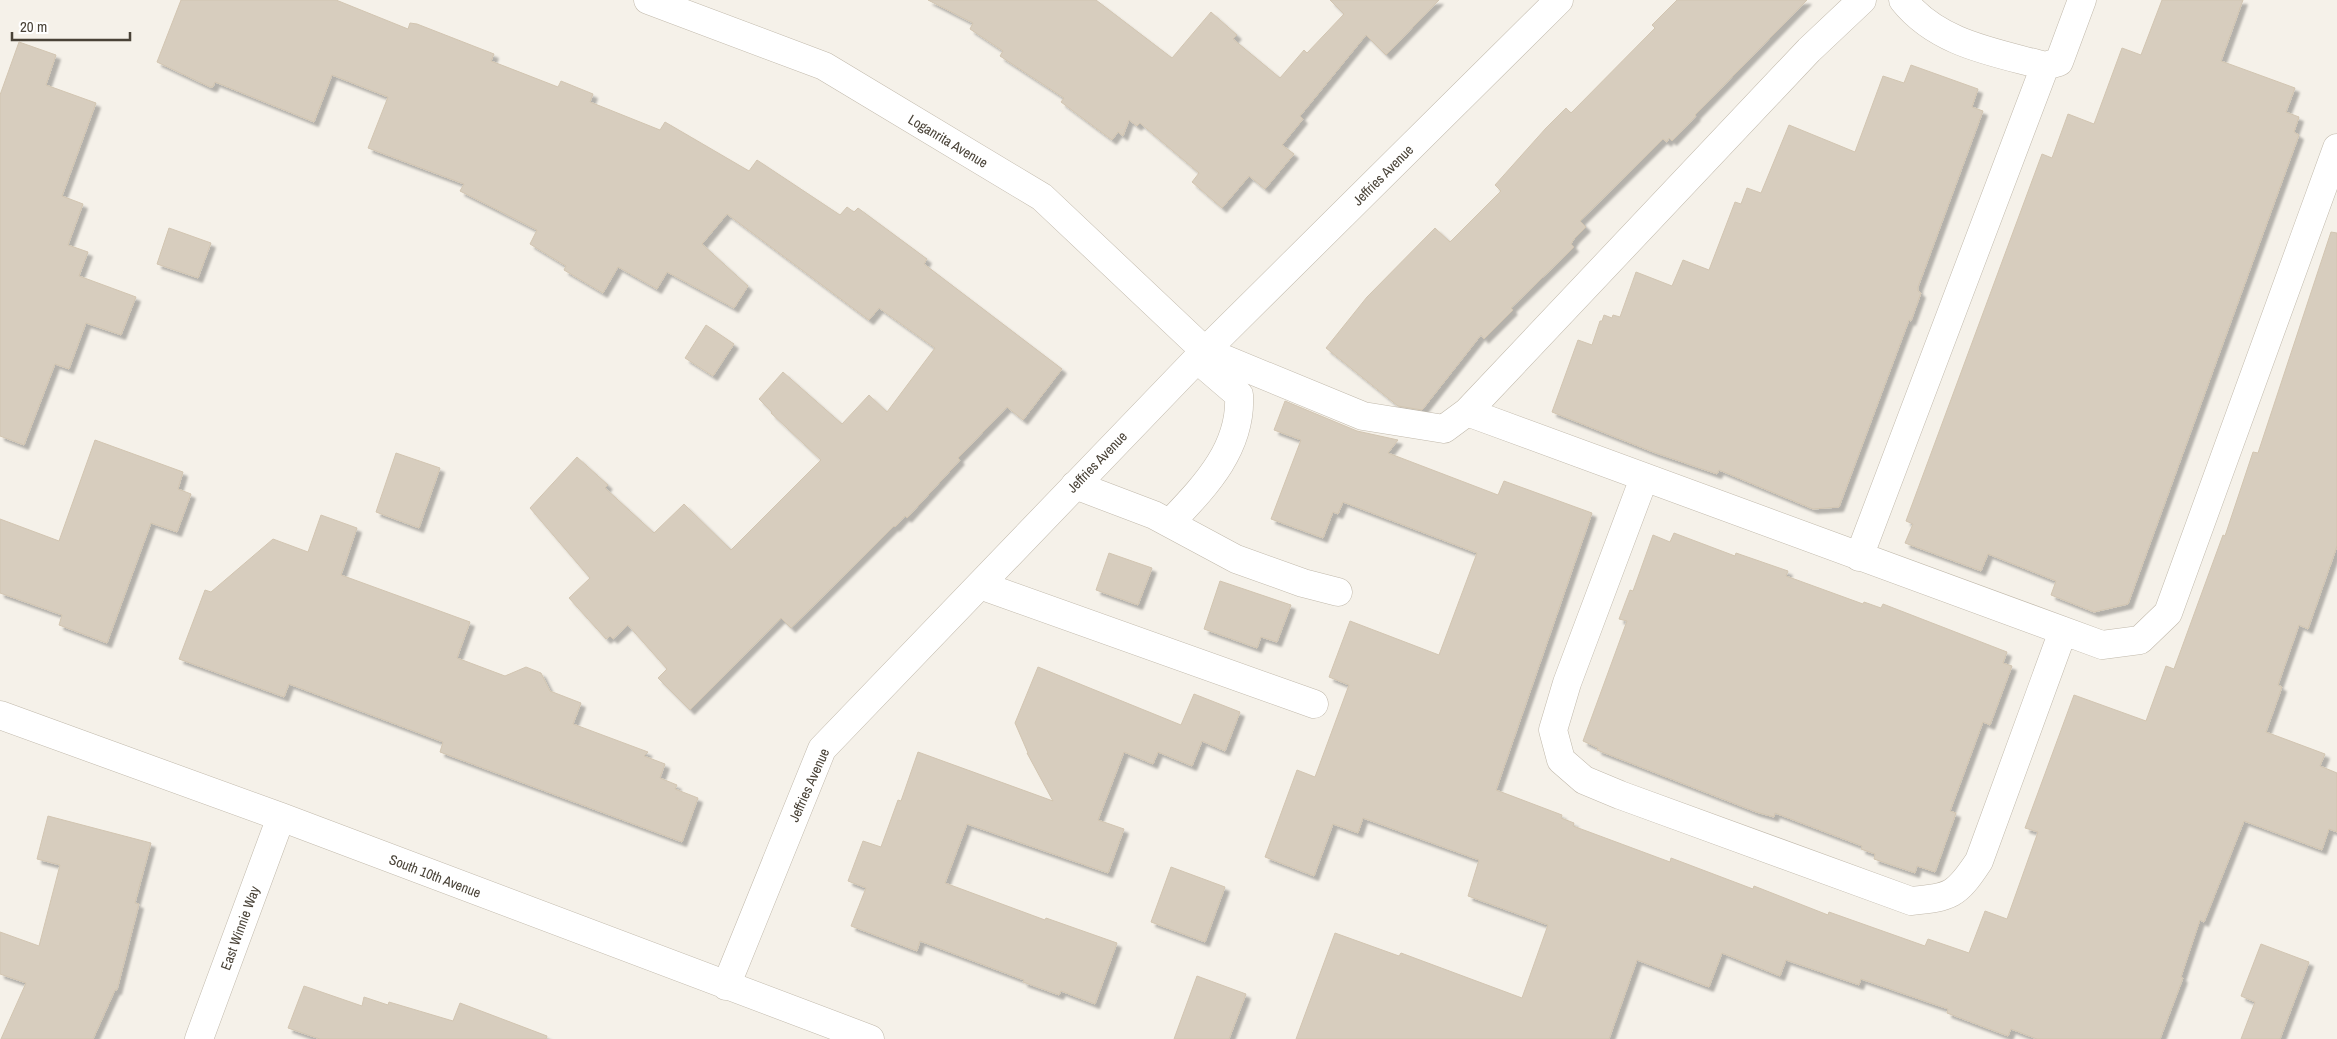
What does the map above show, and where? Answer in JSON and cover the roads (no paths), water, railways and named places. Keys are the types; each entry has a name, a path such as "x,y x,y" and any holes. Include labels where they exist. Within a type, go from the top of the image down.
{"street":[{"name":"Loganrita Avenue","path":"648,0 824,66 1042,197 1201,355 1239,395 1240,411 1222,460 1207,484 1170,523"},
{"name":"Jeffries Avenue","path":"726,986 822,748 1201,355 1559,0"},
{"path":"1201,355 1363,416 1444,429 1467,412 1809,50 1862,0"},
{"path":"1903,0 1915,16 1959,43 2046,66 2059,62 2082,0"},
{"path":"1858,557 2046,66"},
{"path":"1467,412 2102,646 2140,640 2168,613 2337,148"},
{"path":"1644,478 1558,711 1553,730 1561,760 1584,780 1620,795 1911,902 1943,898 1964,884 1979,861 2063,631"},
{"path":"1075,485 1154,515 1236,559 1303,583 1338,592"},
{"path":"980,585 1314,704"},
{"name":"South 10th Avenue","path":"0,716 281,817 870,1039"},
{"name":"East Winnie Way","path":"199,1039 281,817"}]}
